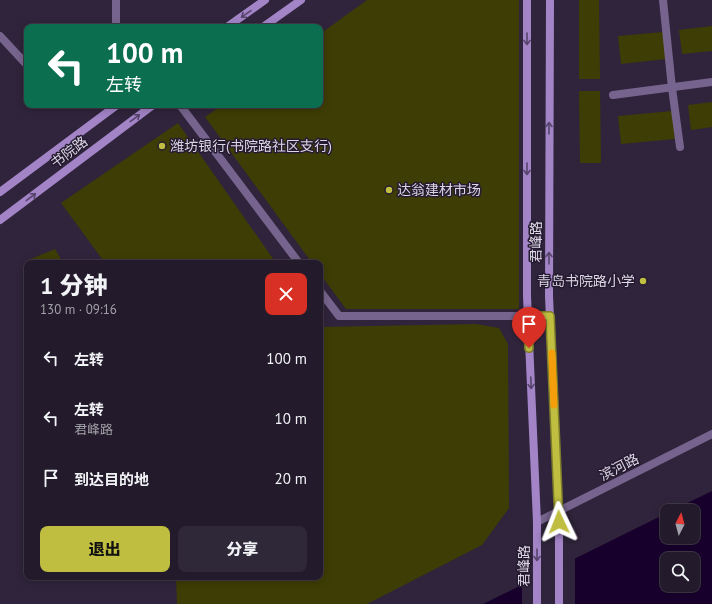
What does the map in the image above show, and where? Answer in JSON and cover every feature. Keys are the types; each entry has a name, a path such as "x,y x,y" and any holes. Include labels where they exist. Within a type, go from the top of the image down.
{"main road":[{"path":"231,24 265,0"},
{"path":"267,24 301,0"},
{"name":"君峰路","path":"527,0 528,316 537,522 537,604"},
{"name":"君峰路","path":"550,0 549,296 558,512 559,604"},
{"name":"书院路","path":"0,192 113,108"},
{"name":"书院路","path":"0,220 149,108"}],"street":[{"path":"116,0 116,24"},
{"path":"663,0 680,147"},
{"path":"0,36 24,62"},
{"path":"613,95 712,82"},
{"path":"182,108 297,260"},
{"path":"323,295 339,316 550,316"},
{"name":"滨河路","path":"537,522 712,434"}],"shaded area":[{"path":"712,491 712,604 483,604 660,516 660,544 700,544 700,504 685,504"}],"pier":[{"path":"575,556 575,604 522,604 522,582"}],"building":[{"name":"达翁建材市场","path":"367,0 519,0 519,309 346,309 323,278 323,260 310,260 205,117 218,108 323,108 323,32"},
{"path":"579,0 599,0 600,79 579,79"},
{"path":"712,26 712,51 682,54 679,30"},
{"path":"663,32 666,59 621,64 618,36"},
{"path":"579,91 600,91 601,163 580,163"},
{"path":"712,102 712,127 691,130 688,105"},
{"path":"672,111 675,139 621,144 618,116"},
{"path":"178,123 274,260 103,260 61,203"},
{"path":"55,249 61,260 28,260"},
{"path":"476,324 499,328 508,344 509,508 482,545 367,604 177,604 176,580 323,580 323,327"}],"slow traffic":[{"path":"552,353 554,405"}],"place":[{"name":"潍坊银行(书院路社区支行)","path":"162,146"},
{"name":"达翁建材市场","path":"389,190"},
{"name":"青岛书院路小学","path":"643,281"}],"route":[{"path":"529,348 528,316 550,316 559,522"}]}
